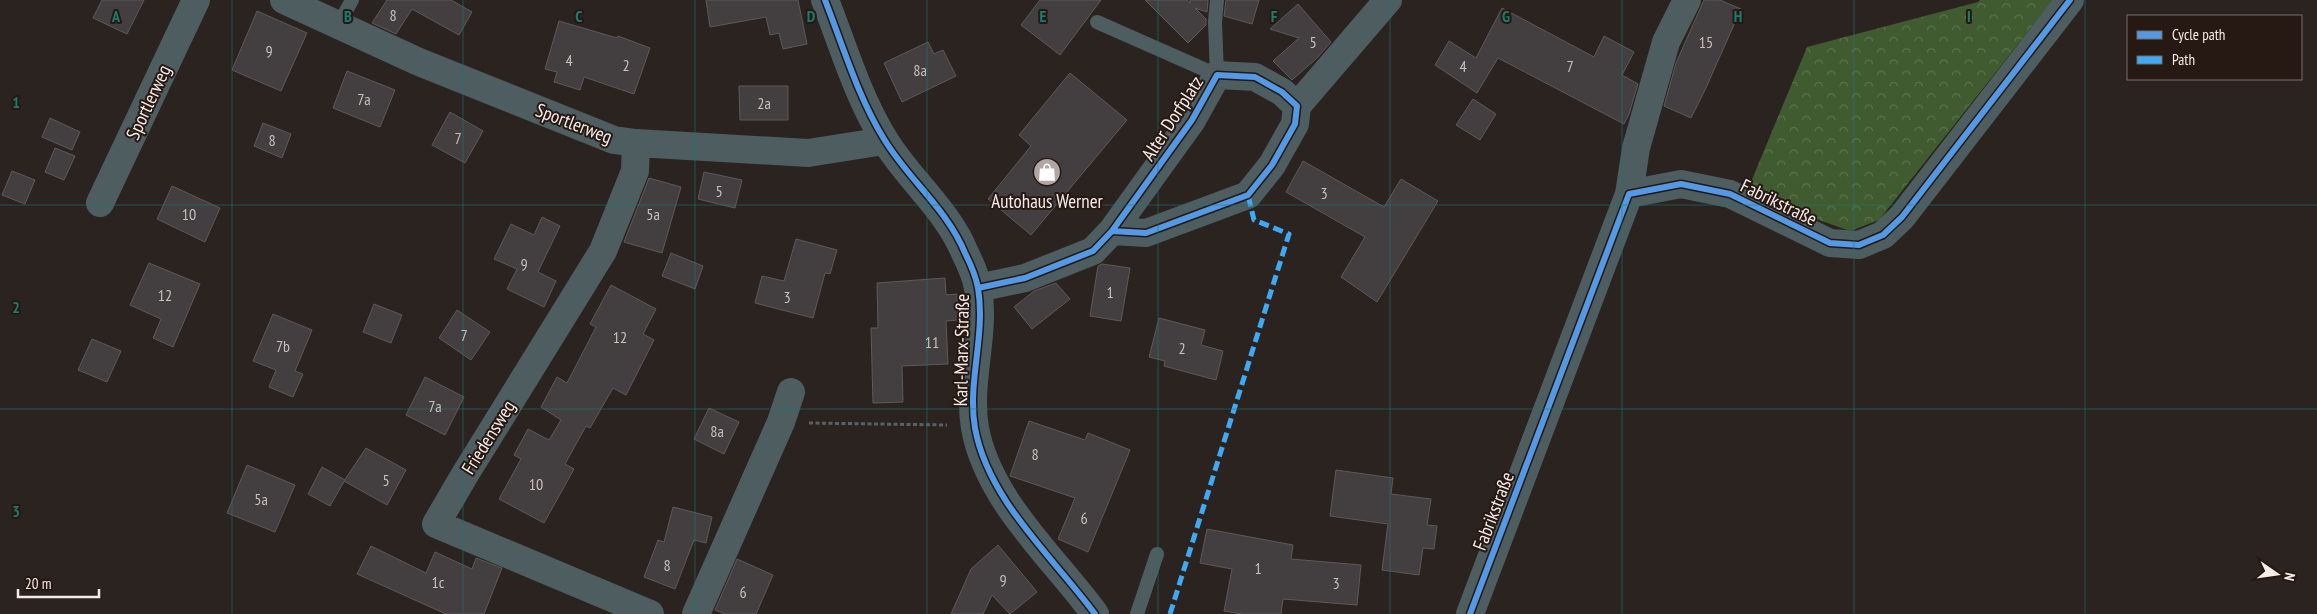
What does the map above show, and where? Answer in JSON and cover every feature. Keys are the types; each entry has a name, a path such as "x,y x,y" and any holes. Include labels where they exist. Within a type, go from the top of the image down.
{"street":[{"name":"Sportlerweg","path":"100,204 196,0"},
{"name":"Sportlerweg","path":"284,0 438,69 614,140 636,143 808,153 884,141"},
{"name":"Karl-Marx-Straße","path":"825,0 866,107 884,141 947,218 965,252 978,288 979,335 974,384 975,426 981,455 1021,523 1095,614"},
{"path":"1112,231 1146,233 1248,195 1272,165 1295,124 1297,106 1388,0"},
{"name":"Fabrikstraße","path":"1470,614 1629,194 1636,148 1666,42 1687,0"},
{"name":"Fabrikstraße","path":"1629,194 1681,184 1730,194 1830,243 1859,245 1883,235 1902,217 2070,0"},
{"name":"Alter Dorfplatz","path":"978,288 1025,278 1093,251 1112,231 1192,120 1217,75 1254,77 1282,92 1297,106"},
{"name":"Friedensweg","path":"636,143 635,171 603,251 436,524 650,614"},
{"path":"696,614 781,422 791,392"}],"lane":[{"path":"339,24 352,0"},
{"path":"1097,22 1217,75 1215,22 1217,0"},
{"path":"1137,614 1156,554"}],"path":[{"path":"781,422 975,426"}],"green space":[{"path":"1980,0 2053,0 1879,220 1850,231 1746,194 1807,47"}],"building":[{"path":"102,0 144,0 127,34 93,18"},
{"path":"387,0 451,0 472,12 459,35 412,9 396,34 372,23"},
{"path":"706,0 798,0 807,44 783,49 779,33 770,35 766,17 710,27"},
{"path":"1040,0 1101,0 1060,55 1021,25"},
{"path":"1145,0 1187,0 1190,3 1190,0 1208,0 1207,12 1195,8 1206,19 1206,25 1188,43"},
{"path":"1226,0 1259,0 1252,24 1224,16"},
{"path":"1704,0 1720,0 1741,9 1691,118 1664,106 1676,63"},
{"path":"1298,4 1331,42 1317,58 1292,80 1273,61 1299,38 1270,29"},
{"path":"1502,8 1594,57 1604,36 1634,52 1622,75 1638,84 1624,124 1498,58 1477,93 1435,65 1449,41 1476,58"},
{"path":"257,11 307,33 281,91 232,70"},
{"path":"559,21 617,38 618,36 650,48 634,94 584,77 580,90 554,82 557,72 545,69"},
{"path":"928,42 934,54 943,50 956,76 902,102 884,63"},
{"path":"347,71 395,90 380,127 333,108"},
{"name":"Autohaus Werner","path":"1070,73 1127,120 1031,235 988,199 1031,146 1019,135"},
{"path":"739,86 788,86 788,120 740,120"},
{"path":"1473,99 1496,114 1480,140 1456,125"},
{"path":"450,112 483,131 465,163 432,145"},
{"path":"50,118 80,132 72,150 42,137"},
{"path":"263,123 291,134 282,158 254,146"},
{"path":"55,148 75,156 64,180 45,172"},
{"path":"1303,161 1384,207 1401,179 1438,201 1377,302 1341,277 1365,237 1286,192"},
{"path":"12,171 35,180 25,204 2,195"},
{"path":"704,172 742,180 735,208 698,199"},
{"path":"649,178 681,187 662,253 624,242"},
{"path":"172,186 220,208 205,242 157,219"},
{"path":"542,217 560,226 538,272 556,281 544,307 507,289 517,269 494,259 511,224 534,235"},
{"path":"796,239 837,250 830,274 825,273 813,318 755,303 762,276 784,281"},
{"path":"671,253 703,266 695,289 662,276"},
{"path":"149,263 200,284 173,347 153,338 161,319 130,305"},
{"path":"1102,264 1130,268 1121,321 1090,316 1098,266"},
{"path":"945,278 946,295 957,294 958,320 946,321 948,364 902,366 903,402 873,403 871,328 878,328 877,283"},
{"path":"1056,283 1070,299 1032,329 1014,307 1034,291"},
{"path":"611,285 656,309 643,334 654,340 626,395 613,388 590,428 586,426 565,464 574,469 544,523 499,499 521,459 514,455 528,429 549,440 561,420 541,407 557,377 567,383 596,327 590,324"},
{"path":"374,304 402,315 391,343 363,332"},
{"path":"457,310 490,332 471,360 439,338"},
{"path":"273,314 312,330 295,371 303,374 293,397 269,387 276,370 253,361"},
{"path":"1159,318 1205,330 1201,345 1223,351 1216,380 1164,366 1165,361 1149,357"},
{"path":"92,339 121,351 107,382 78,370"},
{"path":"425,377 464,397 445,435 406,415"},
{"path":"709,408 739,422 724,454 694,439"},
{"path":"1029,421 1085,440 1088,433 1130,450 1088,552 1058,539 1075,498 1010,476"},
{"path":"366,448 406,470 387,505 344,481"},
{"path":"247,465 295,485 275,532 227,513"},
{"path":"322,467 345,480 330,506 308,494"},
{"path":"1336,470 1393,478 1391,494 1431,499 1427,525 1437,526 1434,549 1423,548 1419,575 1382,570 1388,524 1330,516"},
{"path":"673,507 712,517 706,543 694,540 675,589 644,577 658,540 664,542"},
{"path":"1207,529 1293,545 1291,559 1361,565 1357,605 1283,599 1281,614 1242,614 1224,611 1232,569 1200,563"},
{"path":"998,545 1037,592 1010,614 992,595 983,614 951,614 971,569"},
{"path":"371,546 426,573 435,552 472,569 476,558 502,568 484,614 446,614 357,574"},
{"path":"737,559 773,575 756,614 725,614 715,610"}],"marked path":[{"path":"1170,614 1289,234 1254,220 1248,195"}],"cycle path":[{"path":"825,0 851,71 875,123 894,154 948,222 969,261 974,275 978,288 980,323 973,411 975,428 982,454 993,479 1024,527 1095,614"},
{"path":"1470,614 1629,194 1681,184 1730,194 1830,243 1859,245 1883,235 1902,217 2070,0"},
{"path":"978,288 1025,278 1093,251 1112,231 1146,233 1248,195 1272,165 1295,124 1297,106 1282,92 1255,77 1217,75 1192,120 1112,231"}],"place":[{"name":"Autohaus Werner","path":"1047,172"}]}
